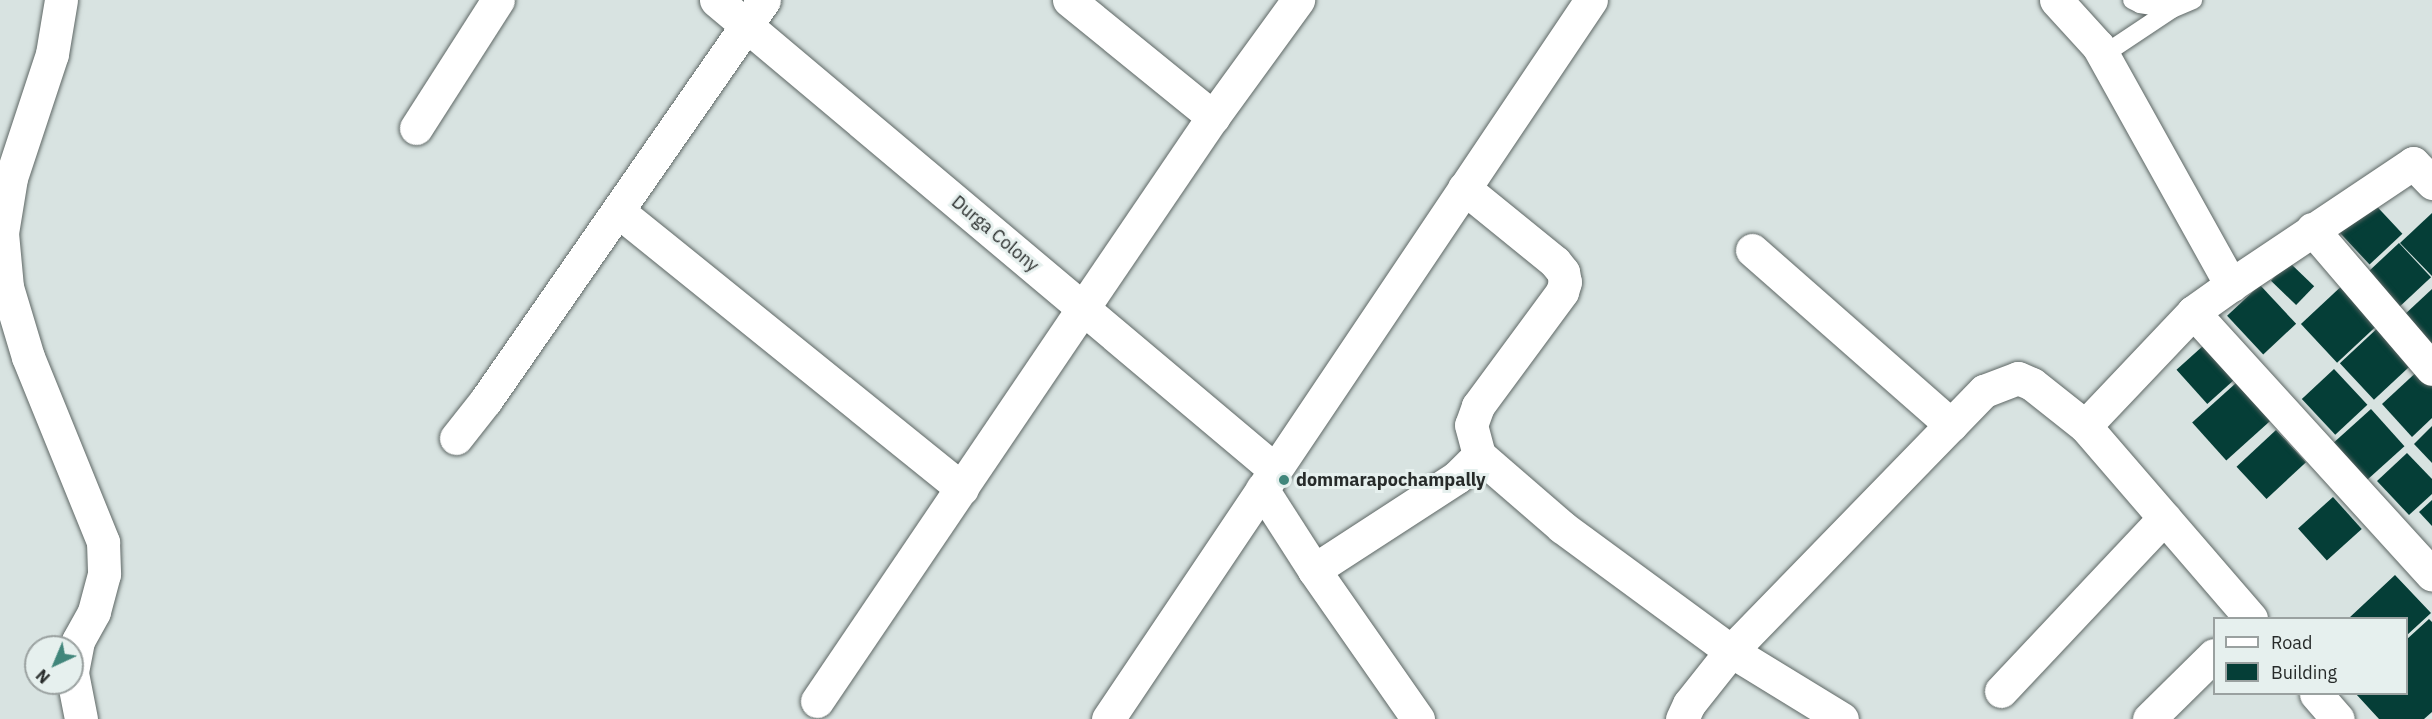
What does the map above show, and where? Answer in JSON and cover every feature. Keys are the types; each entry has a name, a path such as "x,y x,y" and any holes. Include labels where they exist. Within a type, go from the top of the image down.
{"street":[{"path":"61,0 52,54 12,178 3,233 7,287 28,357 103,542 104,574 94,612 78,641 72,672 81,719"},
{"path":"416,128 498,0"},
{"name":"Durga Colony","path":"716,0 755,13 1083,308 1268,479 1314,570 1418,719"},
{"path":"1069,0 1213,117"},
{"path":"817,701 1213,117 1298,0"},
{"path":"1108,719 1591,0"},
{"path":"2056,0 2103,55 2231,285"},
{"path":"456,438 486,400 755,13"},
{"path":"2085,426 2193,312 2312,229 2426,167"},
{"path":"1464,188 1555,262 1563,272 1565,282 1562,292 1478,406 1471,425 1479,455 1562,526 1731,651 1842,719"},
{"path":"618,211 962,489"},
{"path":"2312,229 2432,369"},
{"path":"1752,250 1951,425"},
{"path":"2193,312 2432,575"},
{"path":"1682,719 1689,704 1731,651 1984,391 2018,378 2032,384 2085,426 2250,617"},
{"path":"1314,570 1457,477 1479,455"},
{"path":"2001,691 2164,518"},
{"path":"2150,719 2213,656"},
{"path":"2318,695 2337,719"}],"lane":[{"path":"2132,0 2140,4 2172,9"},
{"path":"2103,55 2172,9 2193,0"}],"building":[{"path":"2369,198 2402,234 2370,265 2336,229"},
{"path":"2432,213 2432,276 2400,243"},
{"path":"2399,243 2431,277 2398,308 2366,274"},
{"path":"2289,262 2314,286 2296,305 2271,281"},
{"path":"2347,281 2383,320 2337,363 2301,324"},
{"path":"2260,285 2296,324 2263,354 2227,316"},
{"path":"2432,289 2432,347 2403,316"},
{"path":"2383,323 2417,360 2374,400 2340,363"},
{"path":"2204,345 2235,379 2207,404 2177,370"},
{"path":"2422,367 2432,378 2432,418 2412,437 2382,404"},
{"path":"2334,369 2367,405 2335,435 2302,399"},
{"path":"2236,383 2270,421 2226,460 2192,422"},
{"path":"2371,409 2404,446 2363,484 2329,446"},
{"path":"2432,426 2432,463 2414,444"},
{"path":"2276,430 2306,462 2267,499 2237,467"},
{"path":"2407,453 2432,479 2432,494 2409,515 2377,481"},
{"path":"2333,497 2362,529 2327,560 2298,528"},
{"path":"2432,500 2432,526 2419,512"},
{"path":"2395,575 2431,613 2408,634 2408,617 2350,617"},
{"path":"2429,619 2432,622 2432,712 2424,719 2379,719 2357,695 2408,695 2408,638"}],"place":[{"name":"dommarapochampally","path":"1284,480"}]}
